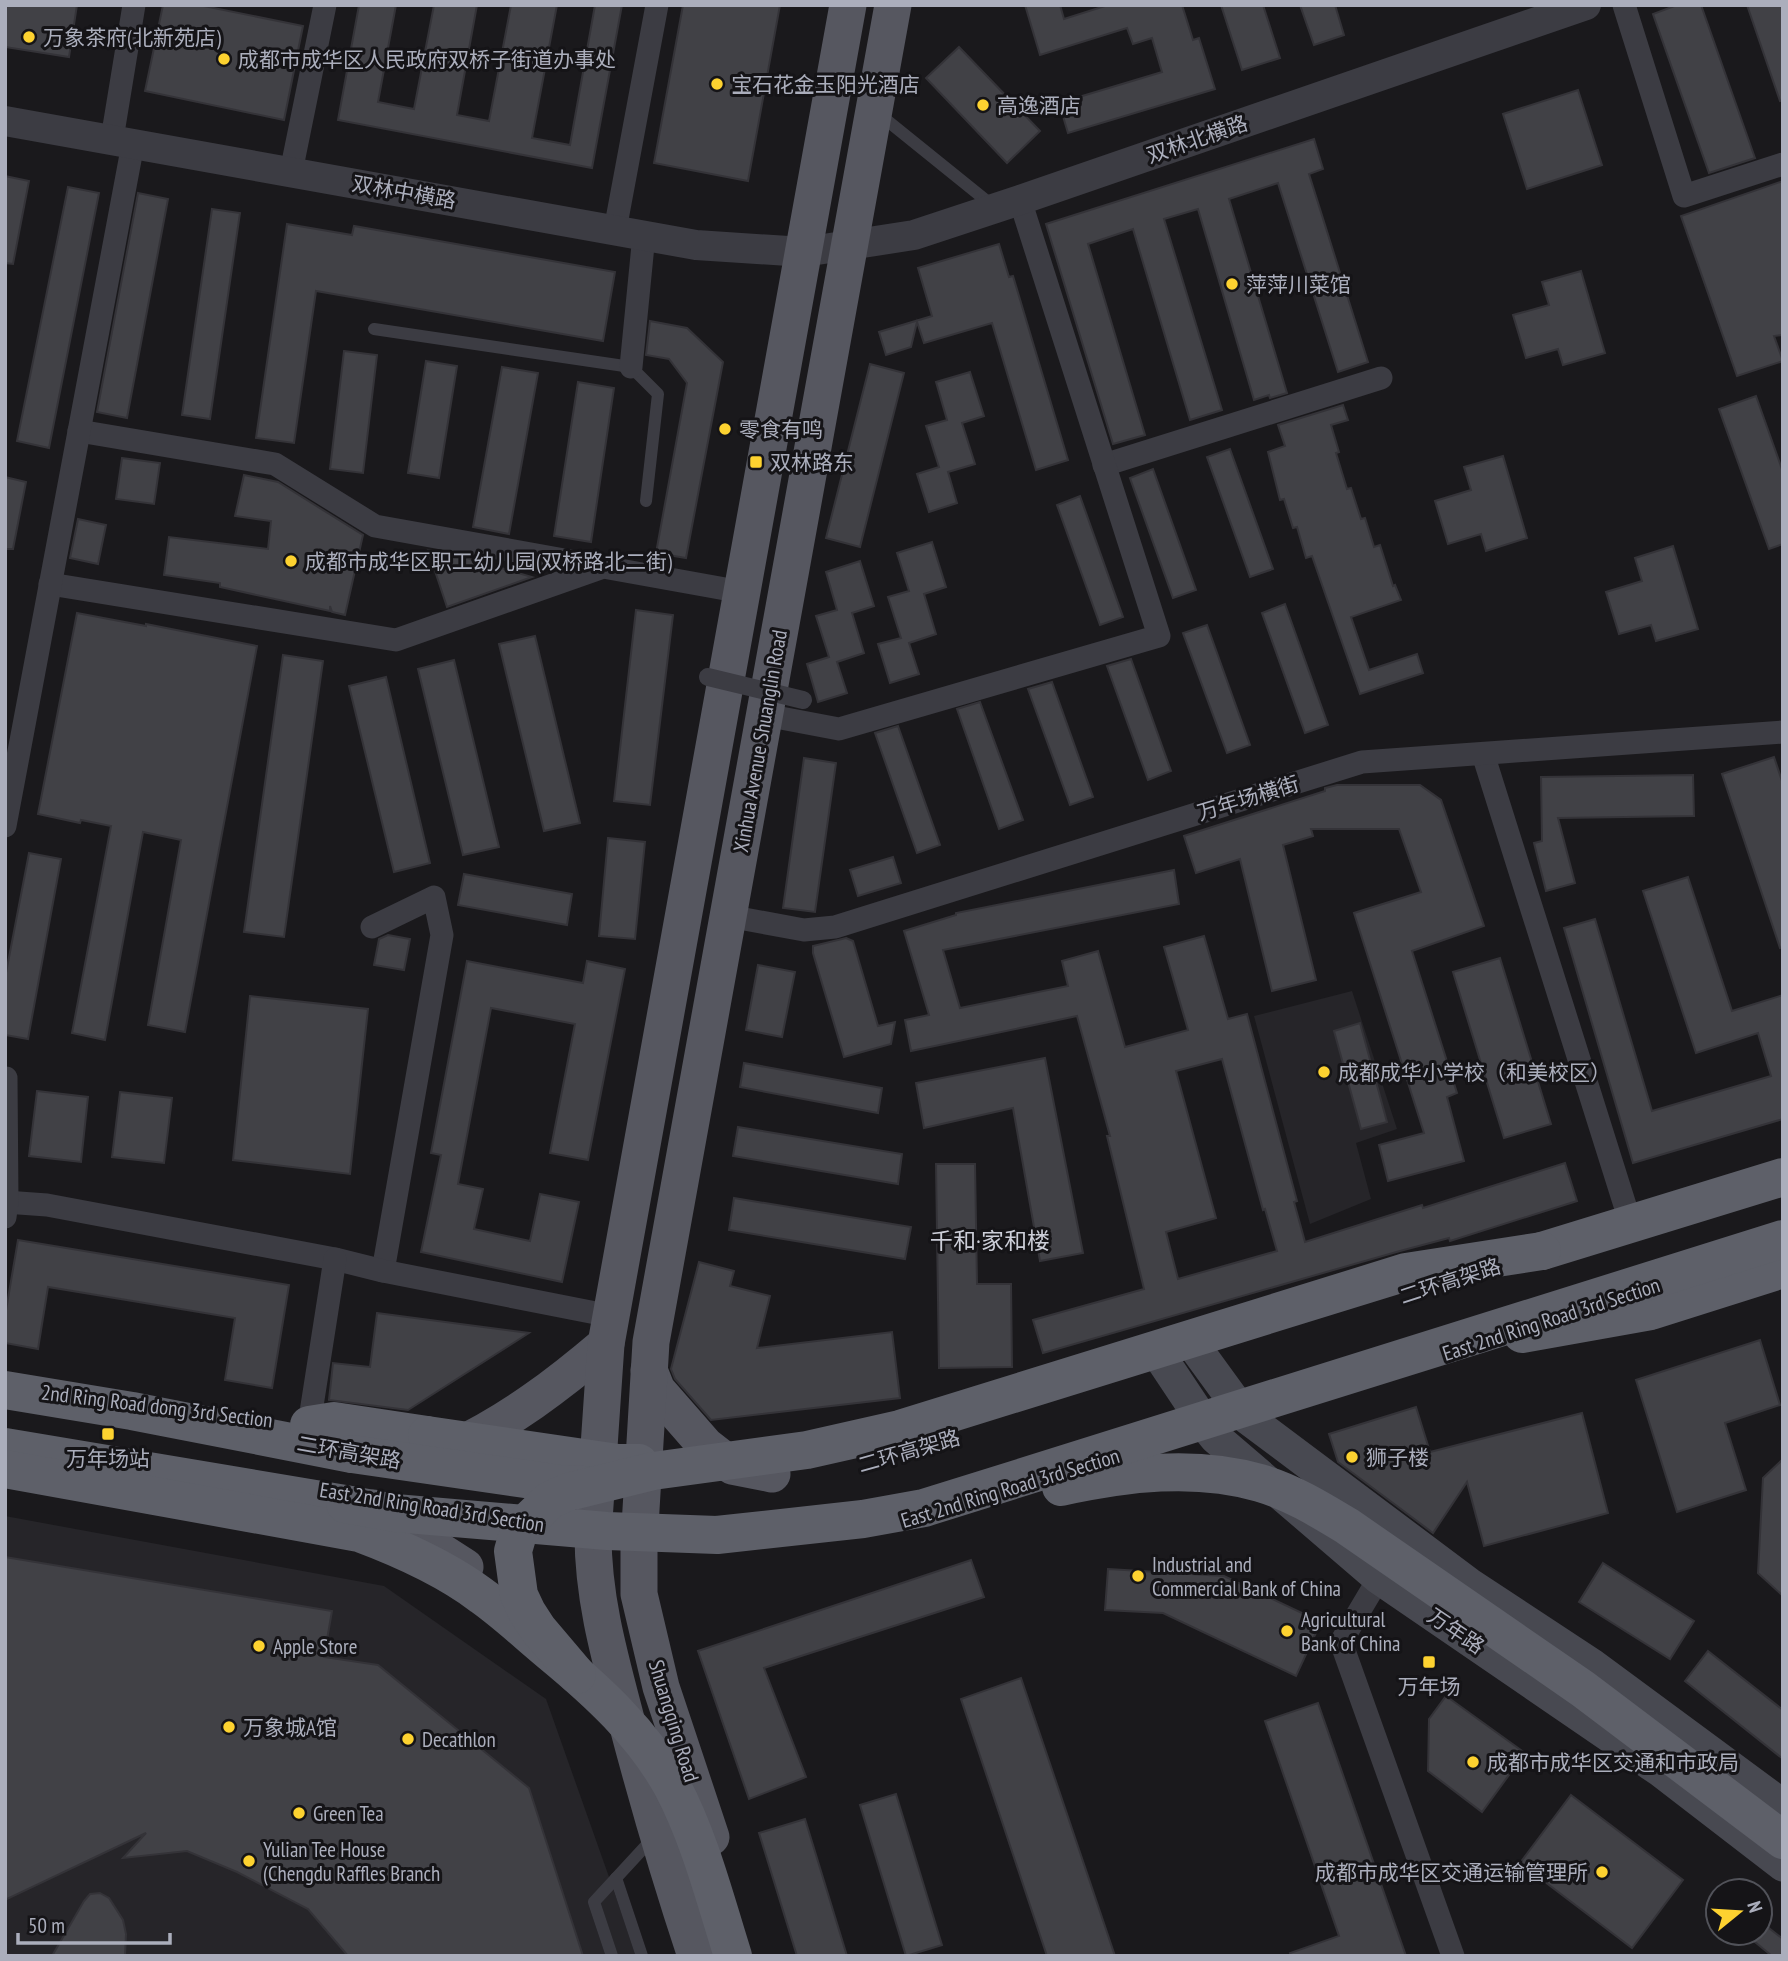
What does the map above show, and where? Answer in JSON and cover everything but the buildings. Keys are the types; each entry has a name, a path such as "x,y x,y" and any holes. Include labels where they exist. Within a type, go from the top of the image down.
{"highway":[{"name":"二环高架路","path":"5,1388 352,1454 560,1484 663,1490 737,1486 816,1475 913,1453 1542,1251 1783,1177"},
{"path":"924,1508 1783,1239"},
{"path":"577,1675 538,1629 519,1595 513,1551 518,1534 550,1500 568,1492 618,1478 690,1465 807,1450 900,1429 1406,1272 1542,1251"},
{"path":"1482,1341 1651,1311 1783,1269"},
{"path":"309,1425 334,1421 436,1444 618,1463 690,1465"},
{"path":"5,1447 395,1513 607,1531 717,1535 863,1519 924,1508 1012,1498 1145,1472 1212,1475 1259,1482 1307,1501 1347,1525 1583,1689 1783,1840"},
{"path":"5,1469 359,1534 401,1549 481,1595 608,1703 642,1741 671,1785 694,1834 733,1956"}],"main road":[{"path":"597,1479 608,1330 848,5"},
{"name":"Xinhua Avenue Shuanglin Road","path":"642,1479 651,1342 893,5"},
{"path":"436,1444 597,1479 772,1474 898,1447 1197,1350 1783,1170"},
{"name":"East 2nd Ring Road 3rd Section","path":"5,1441 514,1519 639,1543 701,1545 900,1523 1783,1246"},
{"path":"436,1444 486,1433 537,1399 608,1330"},
{"path":"1197,1350 1245,1416 1469,1584 1592,1665 1783,1806"},
{"name":"万年路","path":"1163,1361 1207,1427 1379,1578 1661,1771 1783,1866"},
{"path":"649,1370 657,1390 705,1445 732,1466 772,1474"},
{"name":"2nd Ring Road dong 3rd Section","path":"5,1388 309,1425"},
{"name":"Shuangqing Road","path":"597,1479 593,1566 600,1622 639,1770 696,1956"},
{"name":"Shuangqing Road","path":"642,1479 639,1594 661,1687 751,1956"},
{"path":"348,1493 447,1554 536,1625 606,1715 639,1770"}],"street":[{"path":"5,826 79,431 123,141 134,5"},
{"path":"291,172 326,5"},
{"path":"615,230 657,5"},
{"name":"双林北横路","path":"804,252 914,234 1586,5"},
{"path":"1624,5 1684,196 1783,164"},
{"name":"双林中横路","path":"5,121 696,245 804,252"},
{"path":"765,715 839,729 1158,636 1104,465 1008,204"},
{"path":"631,367 644,235"},
{"path":"1104,465 1381,378"},
{"path":"79,431 275,464 375,526 741,592"},
{"path":"50,584 396,640 601,568"},
{"path":"708,677 803,700"},
{"name":"万年场横街","path":"728,916 803,930 835,927 1362,762 1783,732"},
{"path":"1483,754 1629,1218"},
{"path":"372,927 435,897 442,935 383,1271"},
{"path":"6,1078 6,1207 47,1205 335,1259 608,1330"},
{"path":"309,1425 335,1259"},
{"path":"1379,1578 1341,1642 1453,1956"}],"lane":[{"path":"874,110 1008,204"},
{"path":"374,329 631,367 658,394 646,501"},
{"path":"612,1956 594,1902 658,1832"},
{"path":"615,1878 642,1956"}],"shaded area":[{"name":"成都成华小学校（和美校区）","path":"1352,991 1397,1129 1356,1143 1371,1199 1310,1224 1254,1016"},
{"name":"万象城A馆","path":"5,1516 384,1586 546,1699 637,1956 5,1956"}],"place":[{"name":"万象茶府(北新苑店)","path":"29,37"},
{"name":"成都市成华区人民政府双桥子街道办事处","path":"224,59"},
{"name":"宝石花金玉阳光酒店","path":"717,84"},
{"name":"高逸酒店","path":"983,105"},
{"name":"萍萍川菜馆","path":"1232,284"},
{"name":"零食有鸣","path":"725,429"},
{"name":"双林路东","path":"756,462"},
{"name":"成都市成华区职工幼儿园(双桥路北二街)","path":"291,561"},
{"name":"成都成华小学校（和美校区）","path":"1324,1072"},
{"name":"万年场站","path":"108,1434"},
{"name":"狮子楼","path":"1352,1457"},
{"name":"Industrial and Commercial Bank of China","path":"1138,1576"},
{"name":"Agricultural Bank of China","path":"1287,1631"},
{"name":"Apple Store","path":"259,1646"},
{"name":"万年场","path":"1429,1662"},
{"name":"万象城A馆","path":"229,1727"},
{"name":"Decathlon","path":"408,1739"},
{"name":"成都市成华区交通和市政局","path":"1473,1762"},
{"name":"Green Tea","path":"299,1813"},
{"name":"Yulian Tee House (Chengdu Raffles Branch","path":"249,1861"},
{"name":"成都市成华区交通运输管理所","path":"1602,1872"}],"district":[{"name":"千和·家和楼","path":"990,1240"}]}
